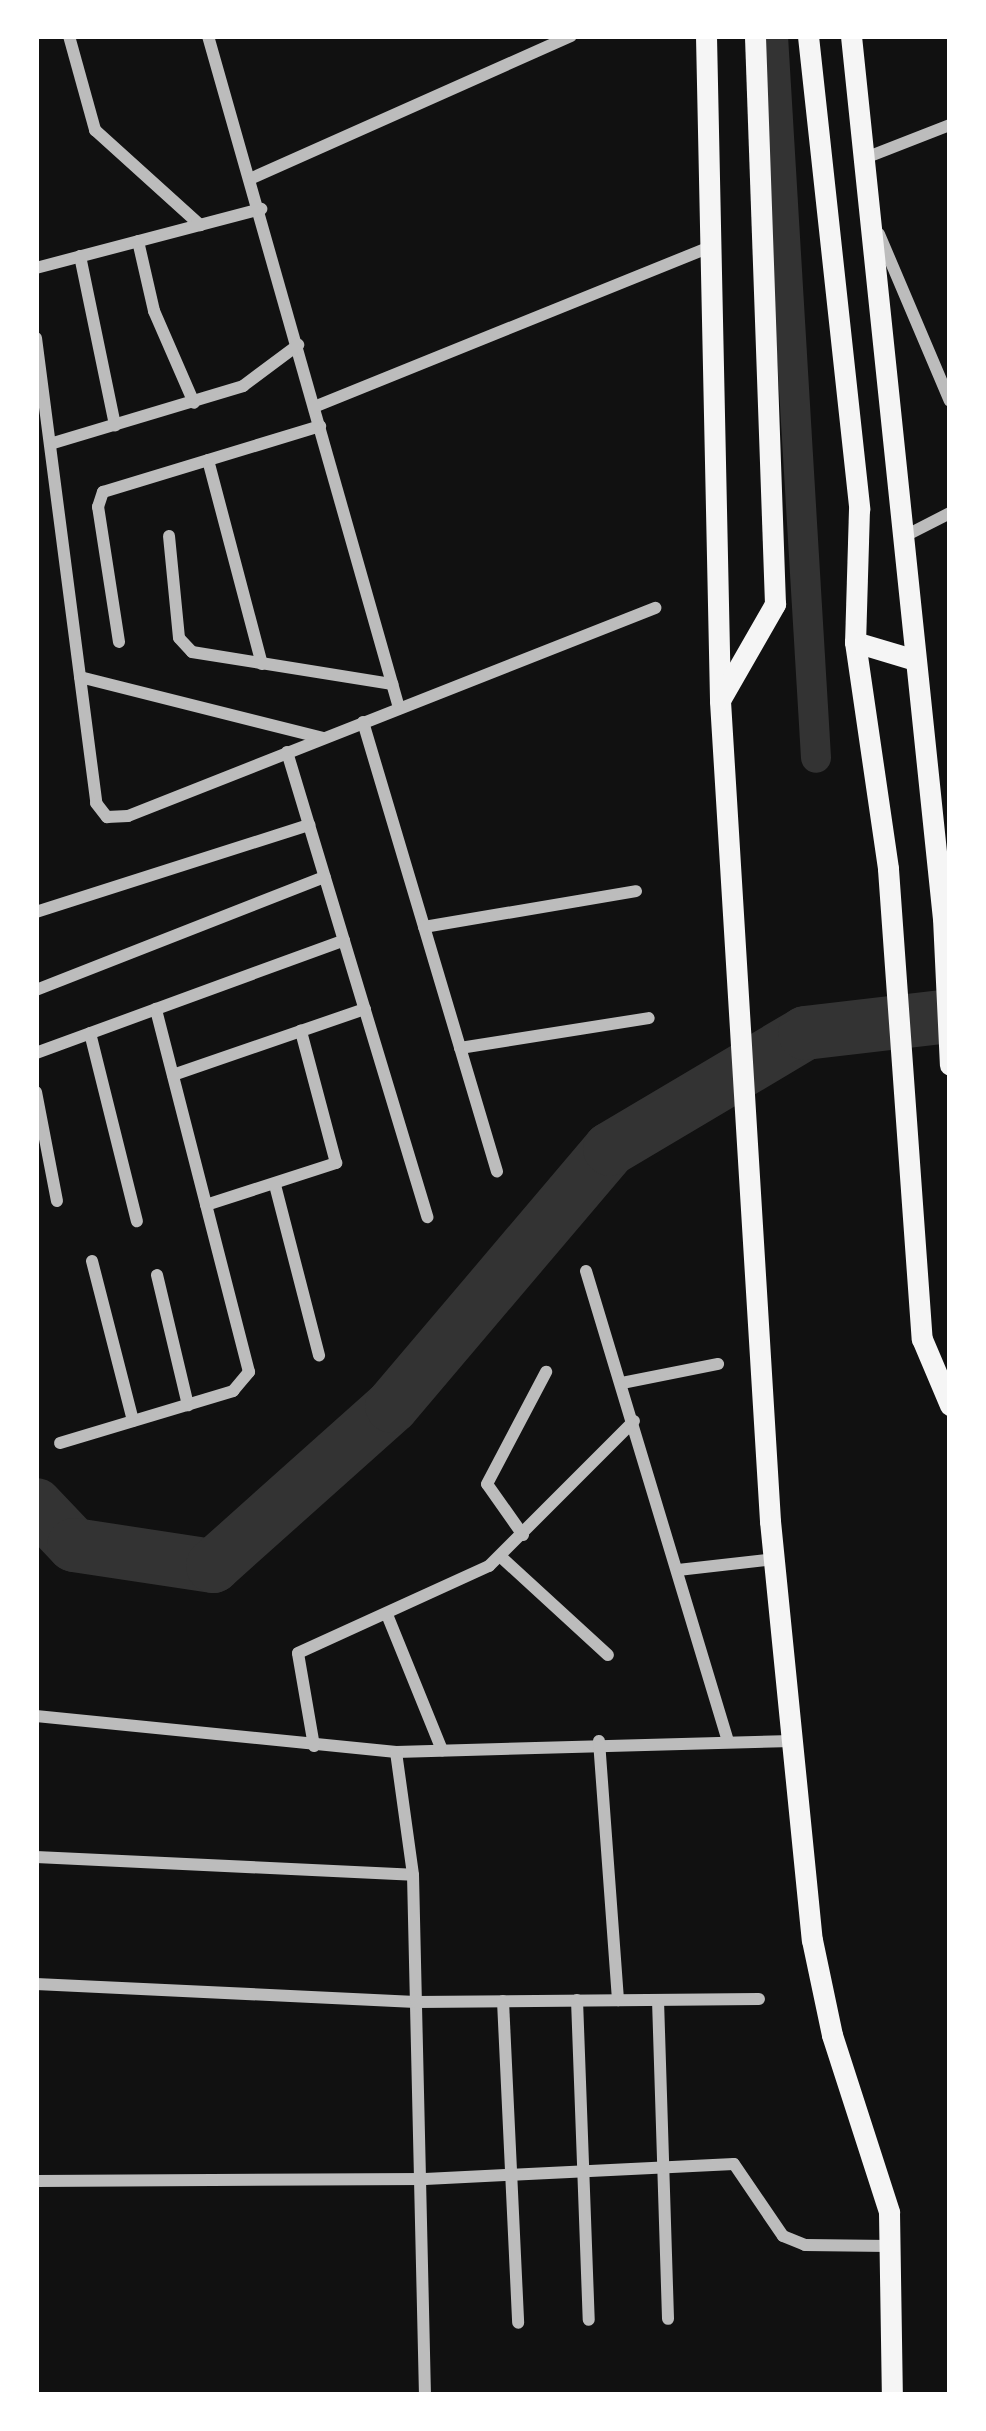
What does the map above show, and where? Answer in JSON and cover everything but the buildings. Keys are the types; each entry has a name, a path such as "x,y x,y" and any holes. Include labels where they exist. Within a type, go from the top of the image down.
{"main road":[{"path":"706,36 720,701 770,1521 812,1940 832,2035 889,2212 892,2395"},
{"path":"720,701 775,604 754,36"},
{"path":"808,36 829,171 859,508 855,642 893,928 922,1339 950,1405"},
{"path":"851,36 862,195 943,918 950,1065"},
{"path":"855,642 913,659"}],"street":[{"path":"69,36 95,130 200,225"},
{"path":"208,36 399,708"},
{"path":"252,178 571,36"},
{"path":"859,160 950,125"},
{"path":"862,195 950,401"},
{"path":"36,268 260,209"},
{"path":"138,241 154,311 194,403"},
{"path":"314,407 712,246"},
{"path":"80,256 115,425"},
{"path":"36,338 97,803 107,818 655,608"},
{"path":"50,444 194,403 264,375 298,345"},
{"path":"119,642 98,498 320,426"},
{"path":"208,460 262,664"},
{"path":"898,539 950,514"},
{"path":"169,536 185,646 262,664 392,684"},
{"path":"80,677 323,738"},
{"path":"363,722 497,1171"},
{"path":"287,752 427,1217"},
{"path":"36,912 309,825"},
{"path":"36,990 325,877"},
{"path":"424,927 636,891"},
{"path":"36,1053 344,940"},
{"path":"60,1443 233,1391 249,1372 156,1009"},
{"path":"173,1076 364,1009"},
{"path":"460,1048 649,1018"},
{"path":"206,1205 336,1163 301,1031"},
{"path":"90,1033 137,1222"},
{"path":"36,1092 57,1202"},
{"path":"274,1185 319,1355"},
{"path":"92,1261 133,1421"},
{"path":"586,1271 728,1741"},
{"path":"157,1275 188,1405"},
{"path":"622,1383 718,1364"},
{"path":"523,1534 488,1484 546,1372"},
{"path":"314,1746 298,1653 388,1617 501,1557 634,1421"},
{"path":"501,1557 608,1654"},
{"path":"679,1570 774,1559"},
{"path":"388,1617 442,1750"},
{"path":"36,1716 396,1752 599,1741 792,1741"},
{"path":"599,1741 618,2000"},
{"path":"396,1752 413,1875 425,2179 425,2395"},
{"path":"36,1857 413,1875"},
{"path":"36,1984 416,2002 758,1999"},
{"path":"577,2000 590,2320"},
{"path":"658,2000 668,2319"},
{"path":"503,2001 518,2323"},
{"path":"36,2181 425,2179 664,2163 734,2164 783,2236 805,2245 889,2246"}],"waterway":[{"path":"773,36 816,758"},
{"path":"36,1505 74,1545 213,1566 392,1406 610,1149 805,1033 950,1016"}]}
